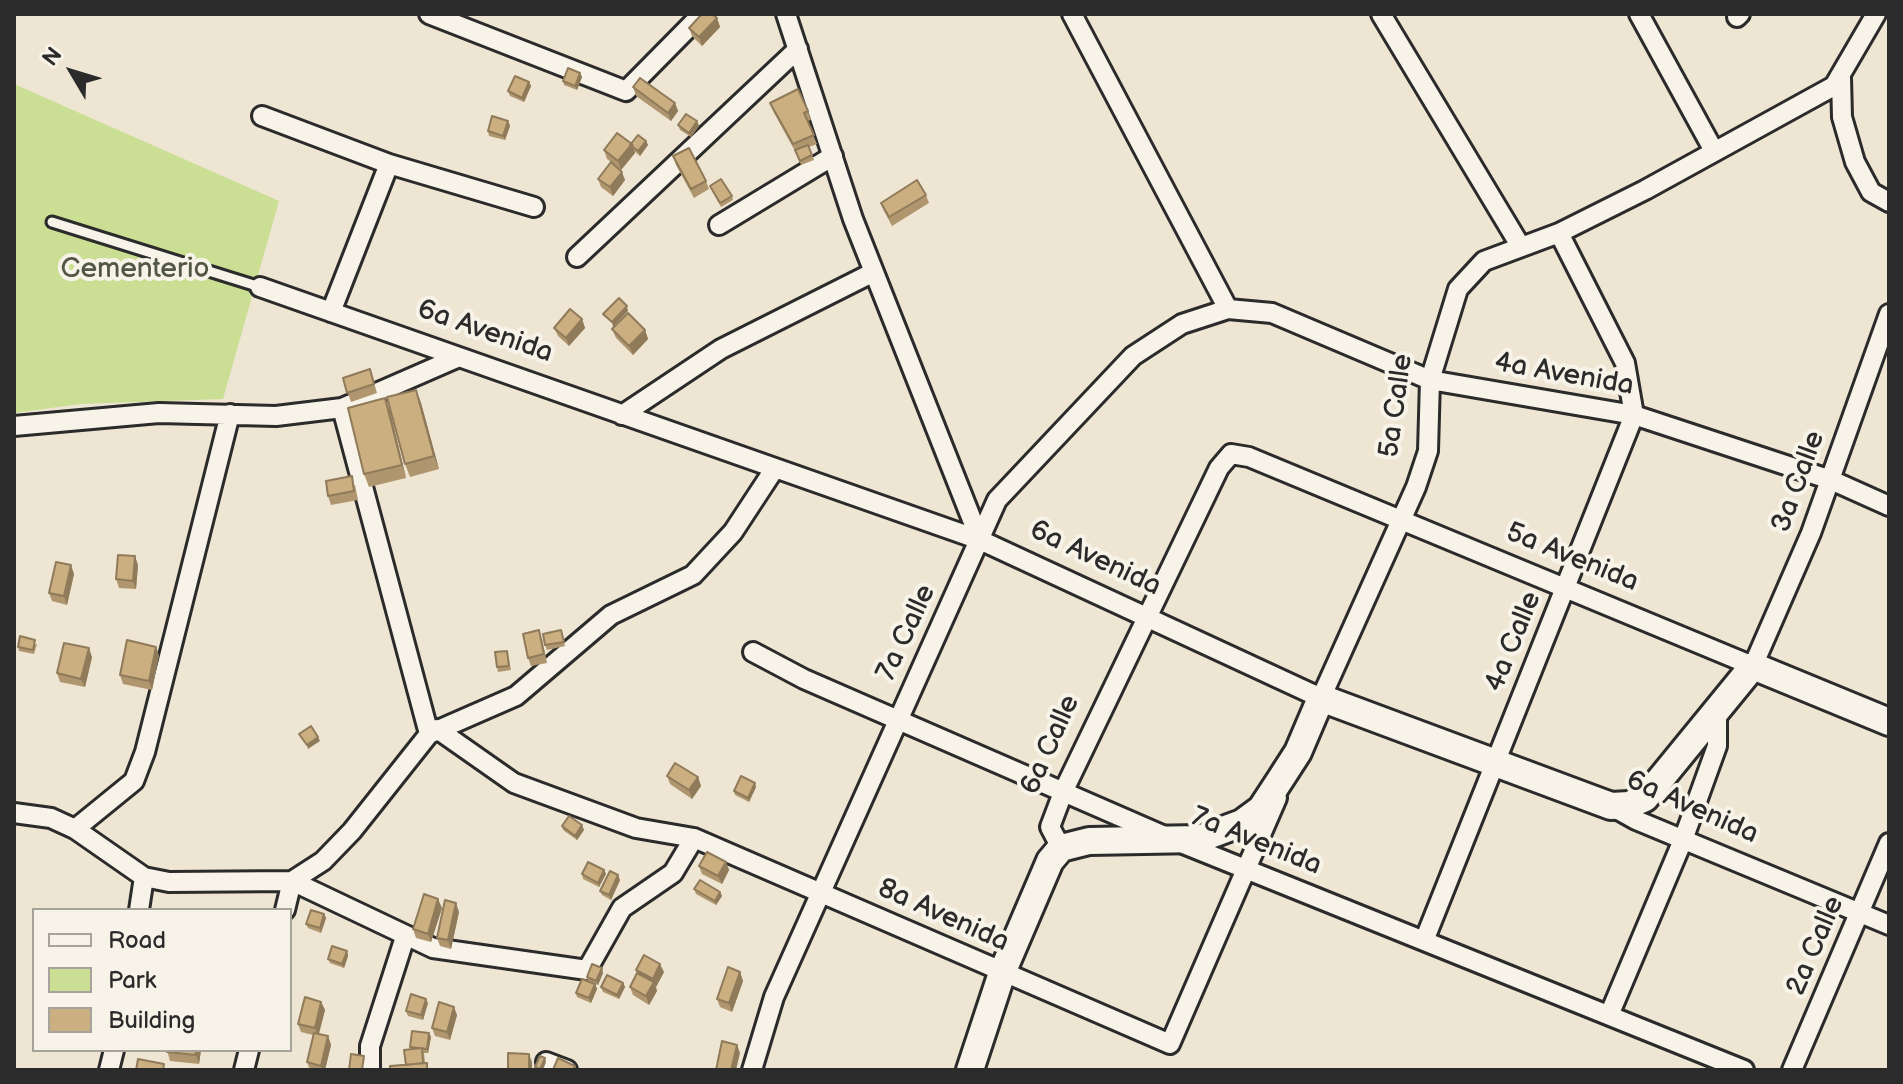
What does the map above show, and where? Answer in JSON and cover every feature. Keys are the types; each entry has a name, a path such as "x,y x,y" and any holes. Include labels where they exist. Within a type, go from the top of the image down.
{"street":[{"path":"429,14 626,91 702,14"},
{"path":"786,14 874,272 980,540"},
{"path":"1072,14 1228,309"},
{"path":"1381,14 1521,247"},
{"path":"1639,14 1714,151"},
{"name":"5a Calle","path":"1170,1044 1401,523 1428,451 1430,380 1458,289 1484,261 1559,233 1834,86 1876,14"},
{"path":"577,257 798,49"},
{"path":"1841,78 1842,117 1855,162 1871,192 1889,202"},
{"path":"262,116 389,164 534,207"},
{"path":"719,225 833,156"},
{"path":"331,312 389,164"},
{"path":"1559,233 1625,363 1634,415"},
{"path":"622,415 721,349 874,272"},
{"name":"6a Avenida","path":"260,287 980,540 1321,698 1611,806 1683,840 1889,925"},
{"name":"4a Avenida","path":"1228,309 1272,313 1430,380 1634,415 1831,480 1889,506"},
{"name":"7a Calle","path":"752,1070 774,997 997,500 1133,356 1182,324 1228,309"},
{"name":"3a Calle","path":"1753,666 1831,480 1889,314"},
{"path":"14,426 159,413 276,416 342,408 459,357"},
{"path":"342,408 433,732"},
{"path":"75,829 134,781 145,752 230,414"},
{"name":"4a Calle","path":"1424,941 1634,415"},
{"name":"5a Avenida","path":"1231,454 1249,457 1401,523 1889,722"},
{"name":"6a Calle","path":"1061,848 1050,827 1064,790 1219,468 1231,454"},
{"path":"285,908 292,881 323,861 352,831 433,732 516,696 611,615 693,575 733,532 775,468"},
{"name":"7a Avenida","path":"753,652 1176,841 1610,1013 1744,1070"},
{"path":"1611,806 1629,805 1645,798 1753,666"},
{"path":"1610,1013 1683,840 1717,746 1717,710"},
{"name":"8a Avenida","path":"433,732 514,783 636,828 694,838 1170,1044"},
{"path":"970,1070 1002,973 1050,861 1061,848 1089,841 1176,841 1221,833 1251,816 1269,798 1298,752"},
{"path":"14,813 51,818 75,829 144,877 169,882 292,881 433,948 587,970 622,908 673,873 694,838"},
{"name":"2a Calle","path":"1792,1070 1889,843"},
{"path":"139,908 144,877"},
{"path":"370,1070 370,1046 405,937"},
{"path":"546,1062 567,1070"}],"lane":[{"path":"52,222 260,287"}],"green space":[{"name":"Cementerio","path":"14,84 279,201 223,399 81,404 14,413"}],"building":[{"path":"702,14 712,14 717,18 699,37 689,28"},
{"path":"568,68 580,73 575,86 563,81"},
{"path":"515,76 529,82 522,98 508,91"},
{"path":"640,78 675,103 668,113 633,87"},
{"path":"798,89 814,135 793,144 770,103"},
{"path":"686,114 697,121 689,133 678,125"},
{"path":"492,116 508,121 503,136 488,131"},
{"path":"617,133 632,144 618,161 604,150"},
{"path":"638,135 646,141 638,151 630,145"},
{"path":"808,145 812,155 800,161 795,150"},
{"path":"689,148 706,181 691,189 673,156"},
{"path":"611,162 622,172 610,187 598,179"},
{"path":"721,179 732,196 720,203 710,186"},
{"path":"917,180 926,195 889,217 881,203"},
{"path":"619,298 627,306 612,322 603,314"},
{"path":"570,309 582,319 566,338 554,328"},
{"path":"628,313 645,330 629,346 612,329"},
{"path":"370,369 374,384 347,393 343,378"},
{"path":"416,390 434,456 405,464 387,397"},
{"path":"385,398 402,465 364,474 348,408"},
{"path":"352,476 354,491 328,496 326,481"},
{"path":"118,555 135,556 133,581 116,579"},
{"path":"56,562 71,565 64,596 49,593"},
{"path":"539,630 544,654 528,658 523,634"},
{"path":"561,630 564,642 545,645 543,634"},
{"path":"20,636 35,640 33,650 18,647"},
{"path":"127,640 156,647 149,681 120,675"},
{"path":"64,643 89,648 81,679 57,673"},
{"path":"507,651 509,666 497,667 495,652"},
{"path":"311,726 318,737 307,745 299,734"},
{"path":"675,763 698,777 689,790 667,776"},
{"path":"741,776 755,783 748,798 734,791"},
{"path":"569,816 582,825 575,836 562,826"},
{"path":"707,852 726,862 718,876 699,866"},
{"path":"588,862 604,870 598,883 582,874"},
{"path":"610,871 618,875 609,895 600,891"},
{"path":"700,880 720,892 715,901 694,889"},
{"path":"424,894 438,899 428,934 413,929"},
{"path":"445,900 456,903 448,940 437,938"},
{"path":"311,910 324,914 320,928 306,924"},
{"path":"332,946 347,951 342,964 328,959"},
{"path":"644,955 660,964 653,979 636,970"},
{"path":"592,964 602,968 596,981 587,977"},
{"path":"728,967 740,972 729,1003 717,999"},
{"path":"637,973 654,982 646,996 630,987"},
{"path":"607,975 623,983 617,995 601,987"},
{"path":"582,979 595,984 589,998 576,993"},
{"path":"411,994 426,999 421,1015 406,1011"},
{"path":"305,997 321,1002 315,1028 298,1024"},
{"path":"439,1002 454,1007 447,1032 432,1028"},
{"path":"412,1031 429,1033 427,1049 410,1047"},
{"path":"314,1033 328,1036 321,1066 307,1062"},
{"path":"722,1041 737,1045 731,1070 716,1070"},
{"path":"422,1048 423,1063 406,1065 404,1050"},
{"path":"167,1052 196,1052 196,1055"},
{"path":"508,1053 529,1054 529,1069 508,1069"},
{"path":"351,1054 364,1056 362,1070 349,1070"},
{"path":"540,1056 545,1058 540,1069 535,1067"},
{"path":"558,1058 575,1066 573,1070 553,1070"},
{"path":"138,1059 164,1064 163,1070 136,1070"},
{"path":"427,1063 427,1070 390,1070 390,1066"}]}
